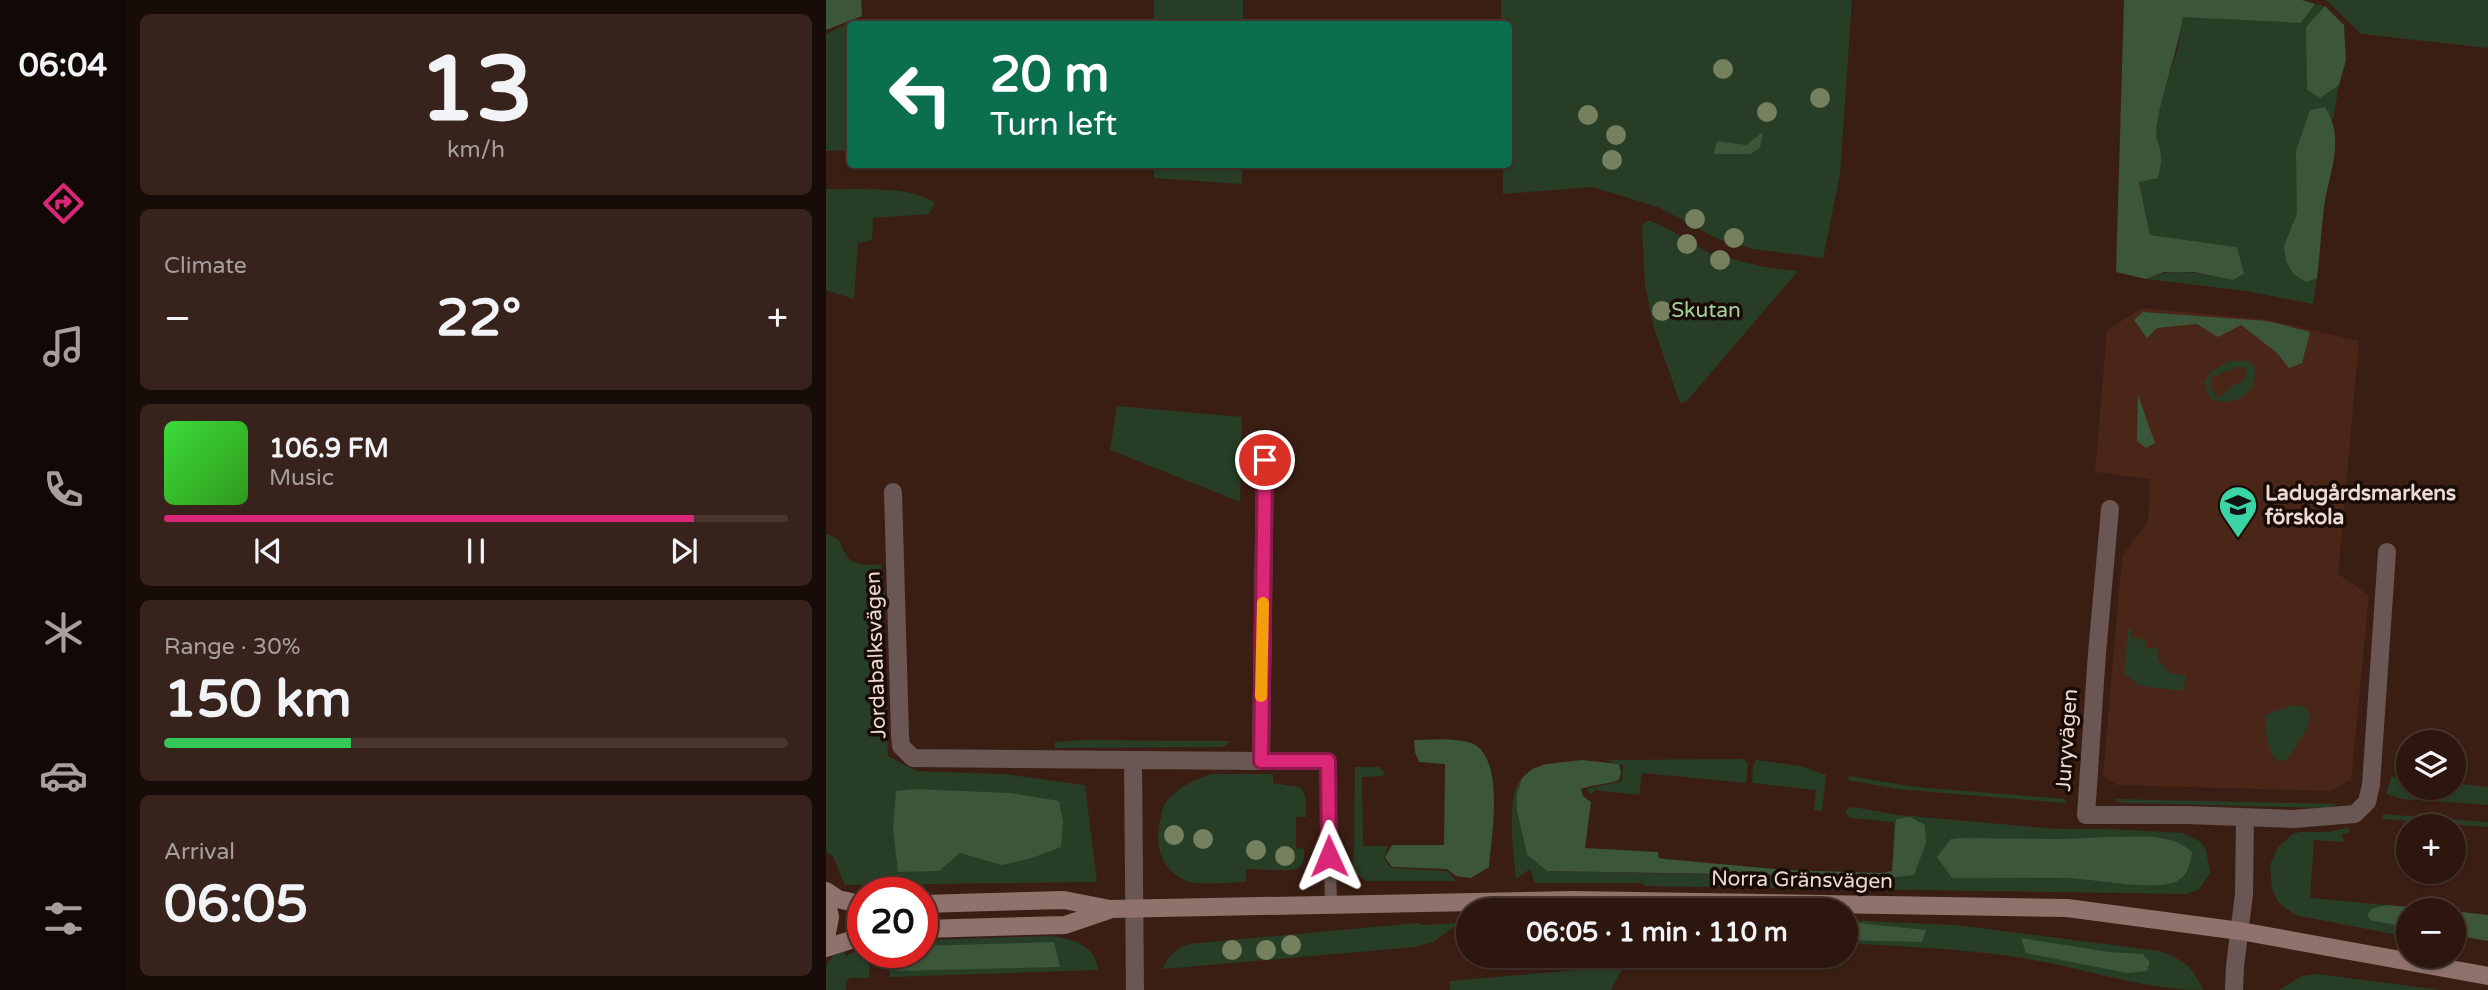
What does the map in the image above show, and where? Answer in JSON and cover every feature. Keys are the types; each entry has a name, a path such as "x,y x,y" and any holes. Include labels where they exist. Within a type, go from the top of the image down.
{"street":[{"path":"1261,761 1265,460"},
{"name":"Jordabalksvägen","path":"893,492 900,735 901,746 906,753 913,758 931,760 1261,761"},
{"name":"Juryvägen","path":"2110,509 2085,815 2293,819 2355,814 2367,802 2371,785 2387,552"},
{"path":"1133,760 1135,990"},
{"path":"2234,990 2244,894 2245,818"},
{"path":"826,891 847,901"},
{"path":"826,899 830,916 826,939"},
{"name":"Norra Gränsvägen","path":"938,904 1064,900 1110,909 1134,909 1612,900 2067,908 2240,931 2488,976"},
{"name":"Norra Gränsvägen","path":"938,929 1065,925 1110,909"},
{"path":"826,948 847,941"}],"lane":[{"path":"1261,761 1328,761 1331,905"}],"shaded area":[{"name":"Ladugårdsmarkens förskola","path":"2142,308 2269,320 2359,341 2338,574 2369,595 2351,780 2331,791 2117,785 2103,776 2122,556 2148,522 2150,479 2095,472 2107,330"}],"green space":[{"path":"826,0 861,0 862,16 826,30"},
{"path":"1154,0 1243,0 1243,21 1154,21"},
{"path":"1501,0 1852,0 1840,175 1823,258 1753,249 1718,239 1658,207 1592,187 1503,194 1503,168 1512,168 1512,21 1501,21"},
{"path":"2124,0 2302,0 2315,4 2301,23 2183,17 2157,124 2156,134 2161,159 2158,178 2139,182 2150,235 2237,247 2244,274 2233,280 2194,272 2164,272 2146,279 2116,272"},
{"path":"2326,0 2488,0 2488,48 2361,34"},
{"path":"2315,4 2325,6 2306,27 2307,54 2320,98 2339,85 2333,120 2324,107 2297,186 2297,213 2284,246 2306,281 2317,278 2313,304 2246,291 2146,279 2179,272 2233,280 2237,247 2150,235 2139,181 2158,177 2161,155 2155,140 2156,127 2178,48 2183,16 2301,23"},
{"path":"2325,6 2344,25 2346,60 2339,85 2320,98 2307,90 2306,27"},
{"path":"847,24 847,150 826,151 826,34"},
{"path":"2325,107 2334,132 2334,156 2324,207 2317,278 2306,282 2293,274 2286,261 2284,246 2297,213 2296,151 2310,110"},
{"path":"1763,132 1760,148 1750,154 1714,154 1717,141 1746,145"},
{"path":"1154,168 1242,168 1242,184 1154,178"},
{"path":"826,189 896,191 935,202 929,214 873,218 872,240 858,243 854,299 826,290"},
{"name":"Skutan","path":"1647,221 1672,231 1711,254 1764,267 1798,271 1686,402 1680,403 1654,328 1645,286 1642,230"},
{"path":"2143,312 2267,321 2310,332 2302,363 2289,368 2277,353 2241,325 2218,337 2197,324 2157,328 2147,338 2134,320"},
{"path":"2230,361 2247,361 2253,364 2255,374 2250,390 2244,396 2228,401 2210,398 2204,383 2206,379 2218,367","holes":["2239,366 2247,371 2244,380 2230,387 2221,396 2216,396 2210,385 2212,375 2219,376 2222,371 2227,372"]},
{"path":"2138,395 2155,443 2146,448 2137,441"},
{"path":"1117,406 1242,417 1240,502 1110,450"},
{"path":"826,534 839,541 851,561 881,564 886,601 883,630 888,756 916,771 1004,774 1085,785 1097,882 938,884 938,877 847,877 845,885 833,856 826,852"},
{"path":"2128,629 2131,629 2131,638 2145,639 2145,648 2157,648 2157,659 2171,674 2186,675 2184,691 2140,686 2124,673"},
{"path":"2292,705 2306,707 2309,720 2290,757 2283,761 2277,760 2270,748 2265,716"},
{"path":"1414,740 1468,742 1480,749 1488,762 1494,797 1489,867 1471,878 1456,876 1447,869 1392,867 1385,857 1392,845 1444,845 1445,764 1419,762"},
{"path":"1230,741 1224,747 1055,748 1055,742"},
{"path":"1744,759 1748,764 1746,783 1642,773 1639,795 1595,790 1591,795 1586,789 1622,781 1623,765 1605,760"},
{"path":"1582,760 1619,764 1621,773 1619,780 1581,789 1583,796 1591,802 1585,848 1658,852 1659,858 1665,859 1786,870 1882,873 1892,871 1896,819 1910,817 1925,825 1926,843 1914,875 1896,877 1547,871 1527,855 1517,811 1517,794 1522,778 1532,769 1546,764"},
{"path":"1756,760 1801,766 1826,775 1822,811 1814,810 1816,790 1752,783"},
{"path":"1355,767 1379,767 1384,772 1383,776 1362,777 1363,846 1388,846 1384,858 1391,868 1447,871 1456,881 1366,881 1356,873 1352,866"},
{"path":"1212,774 1273,774 1273,783 1300,787 1305,797 1306,817 1296,817 1296,848 1304,849 1299,867 1286,870 1246,869 1246,882 1207,884 1186,881 1170,869 1161,854 1158,837 1164,805 1181,788"},
{"path":"1849,776 1916,787 2065,799 2065,803 1896,789 1848,780"},
{"path":"2391,777 2396,778 2396,797 2386,794"},
{"path":"1522,778 1517,794 1517,811 1527,855 1547,871 1892,878 1894,822 1850,818 1845,812 1853,807 1899,815 2058,829 2183,833 2201,842 2206,850 2210,873 2199,889 2187,894 1535,883 1530,869 1516,879 1512,811 1517,786"},
{"path":"2466,784 2488,787 2488,805 2417,800 2466,800"},
{"path":"913,789 1011,793 1059,801 1063,821 1061,847 1002,865 960,853 939,871 898,872 893,829 896,791"},
{"path":"2114,799 2338,804 2326,808 2122,803"},
{"path":"2383,814 2396,815 2396,820 2383,819"},
{"path":"2466,820 2488,822 2488,827 2466,825"},
{"path":"2348,827 2350,833 2342,834 2344,842 2314,840 2310,898 2387,905 2373,908 2372,921 2396,925 2396,935 2295,915 2278,902 2272,889 2270,865 2279,846 2293,834 2300,832 2330,832"},
{"path":"2142,836 2174,841 2192,852 2188,868 2179,880 2170,884 2141,885 2066,878 1952,878 1937,857 1951,839 1959,838 2062,839"},
{"path":"2396,906 2396,925 2372,921 2367,915 2373,908"},
{"path":"2466,912 2488,915 2488,941 2466,937"},
{"path":"1858,921 1955,925 2160,951 2186,965 2203,990 2162,987 2039,961 1943,949 1858,944"},
{"path":"1417,923 1456,923 1433,942 1415,947 1163,969 1173,953 1189,944"},
{"path":"1858,923 1926,930 1922,942 1858,940"},
{"path":"1050,936 1066,939 1081,944 1093,954 1098,970 890,977 889,968 938,968 938,940"},
{"path":"2021,938 2109,952 2143,954 2150,962 2147,971 2127,973 2026,953"},
{"path":"844,940 847,968 869,968 869,978 851,978 846,981 846,990 826,990 826,966"},
{"path":"1054,942 1060,967 896,971 896,968 938,968 938,946"},
{"path":"1623,968 1611,990 1450,990 1450,981"},
{"path":"2317,974 2441,990 2279,990 2302,976"}],"slow traffic":[{"path":"1261,696 1263,603"}],"place":[{"name":"Ladugårdsmarkens förskola","path":"2238,539"}],"route":[{"path":"1265,460 1261,761 1328,761 1329,856"}]}
